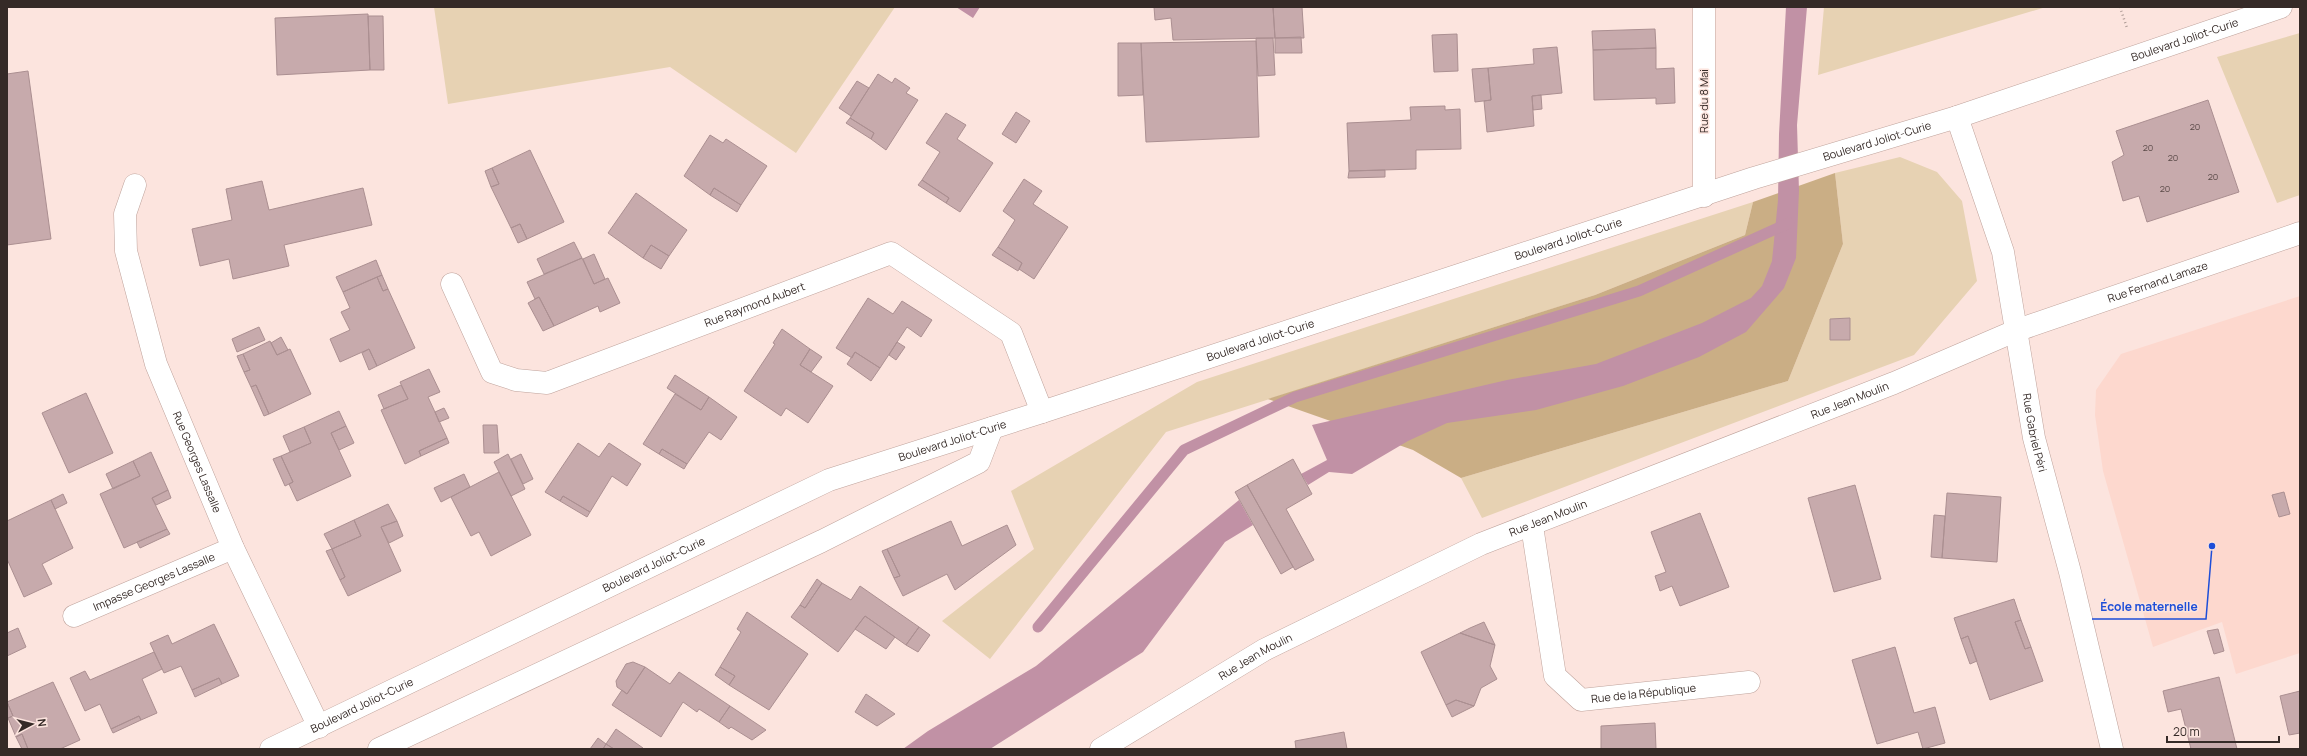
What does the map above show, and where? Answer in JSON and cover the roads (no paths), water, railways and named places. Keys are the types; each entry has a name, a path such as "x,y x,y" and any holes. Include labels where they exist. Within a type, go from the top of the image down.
{"street":[{"name":"Rue du 8 Mai","path":"1704,7 1704,196"},
{"name":"Boulevard Joliot-Curie","path":"271,749 829,480 1704,196 1754,178 1957,117 2281,7"},
{"name":"Rue Gabriel Péri","path":"1957,117 2003,252 2034,438 2070,572 2112,749"},
{"name":"Rue Georges Lassalle","path":"136,185 124,214 126,250 156,364 233,548 319,727"},
{"name":"Rue Fernand Lamaze","path":"2015,331 2300,233"},
{"name":"Rue Raymond Aubert","path":"452,284 492,372 516,380 547,383 891,253 1011,333 1042,412"},
{"name":"Rue Jean Moulin","path":"1101,749 1264,650 1481,544 1532,526 1894,383 2015,331"},
{"path":"379,749 822,542 979,462 992,428"},
{"name":"Rue de la République","path":"1532,526 1555,676 1581,700 1749,682"},
{"name":"Impasse Georges Lassalle","path":"74,616 233,548"}],"waterway":[{"path":"1038,627 1184,450 1295,397 1639,291 1789,223"}],"place":[{"name":"École maternelle","path":"2212,546"}]}
